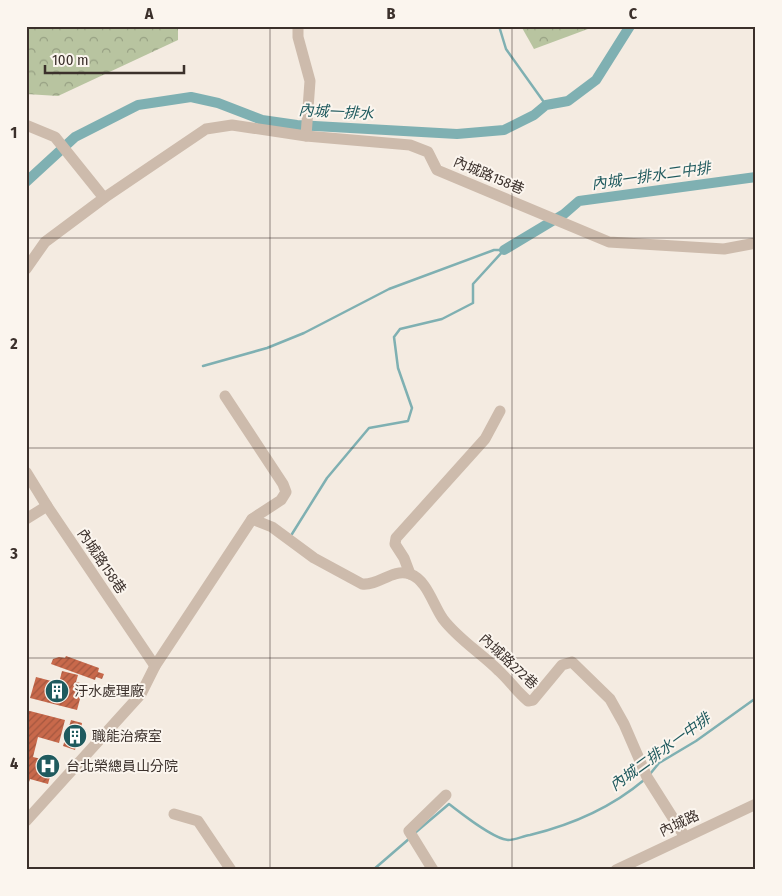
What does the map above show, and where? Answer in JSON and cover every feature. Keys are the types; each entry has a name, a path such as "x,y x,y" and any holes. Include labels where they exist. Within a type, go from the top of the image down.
{"street":[{"path":"298,26 298,37 310,81 306,133"},
{"path":"26,125 55,137 104,198"},
{"name":"內城路158巷","path":"26,269 45,242 104,198 206,129 232,125 410,144 428,152 437,170 609,242 724,249 756,243"},
{"path":"26,821 140,694 155,666 252,519 281,500 286,492 283,484 225,396"},
{"path":"252,519 272,527 314,558 362,584 372,584 391,574 410,574 404,558 394,544 396,538 485,439 500,411"},
{"name":"內城路158巷","path":"26,472 155,666"},
{"path":"26,519 47,506"},
{"name":"內城路272巷","path":"410,574 420,580 448,625 499,671 528,701 533,700 562,665 572,662 610,700 624,724 647,777 685,837"},
{"path":"433,870 409,831 446,795"},
{"name":"內城路","path":"623,868 756,804"},
{"path":"174,814 198,821 231,870"}],"green space":[{"path":"26,26 178,26 178,40 58,96 26,94"},
{"path":"521,26 596,26 534,49"}],"building":[{"path":"66,656 99,668 98,672 104,674 102,679 96,677 95,680 51,664 53,659 65,658"},
{"name":"汙水處理廠","path":"62,671 78,675 76,682 84,684 77,710 30,698 36,677 59,683"},
{"path":"26,710 65,720 59,743 38,737 33,757 54,762 48,784 30,779 29,782 26,782"},
{"name":"職能治療室","path":"71,720 82,723 81,729 86,731 82,743 77,742 75,750 63,746"}],"waterway":[{"path":"499,26 506,49 546,105"},
{"name":"內城一排水","path":"26,182 75,137 138,105 191,97 218,103 262,120 297,125 457,134 504,130 534,115 546,105 568,101 596,80 630,26"},
{"name":"內城一排水二中排","path":"504,250 564,214 579,201 756,177"},
{"path":"203,366 267,348 304,333 389,289 494,250 504,250"},
{"path":"292,534 327,478 369,428 408,421 412,408 398,368 394,337 400,329 442,319 473,303 473,284 504,250"},
{"name":"內城二排水一中排","path":"650,774 659,763 696,741 756,698"},
{"name":"內城二排水一中排","path":"416,832 449,804 494,835 502,839 513,839 561,826 590,814 618,799 644,780"},
{"name":"內城二排水一中排","path":"373,870 410,838"}],"place":[{"name":"汙水處理廠","path":"57,691"},
{"name":"職能治療室","path":"75,736"},
{"name":"台北榮總員山分院","path":"48,766"}]}
